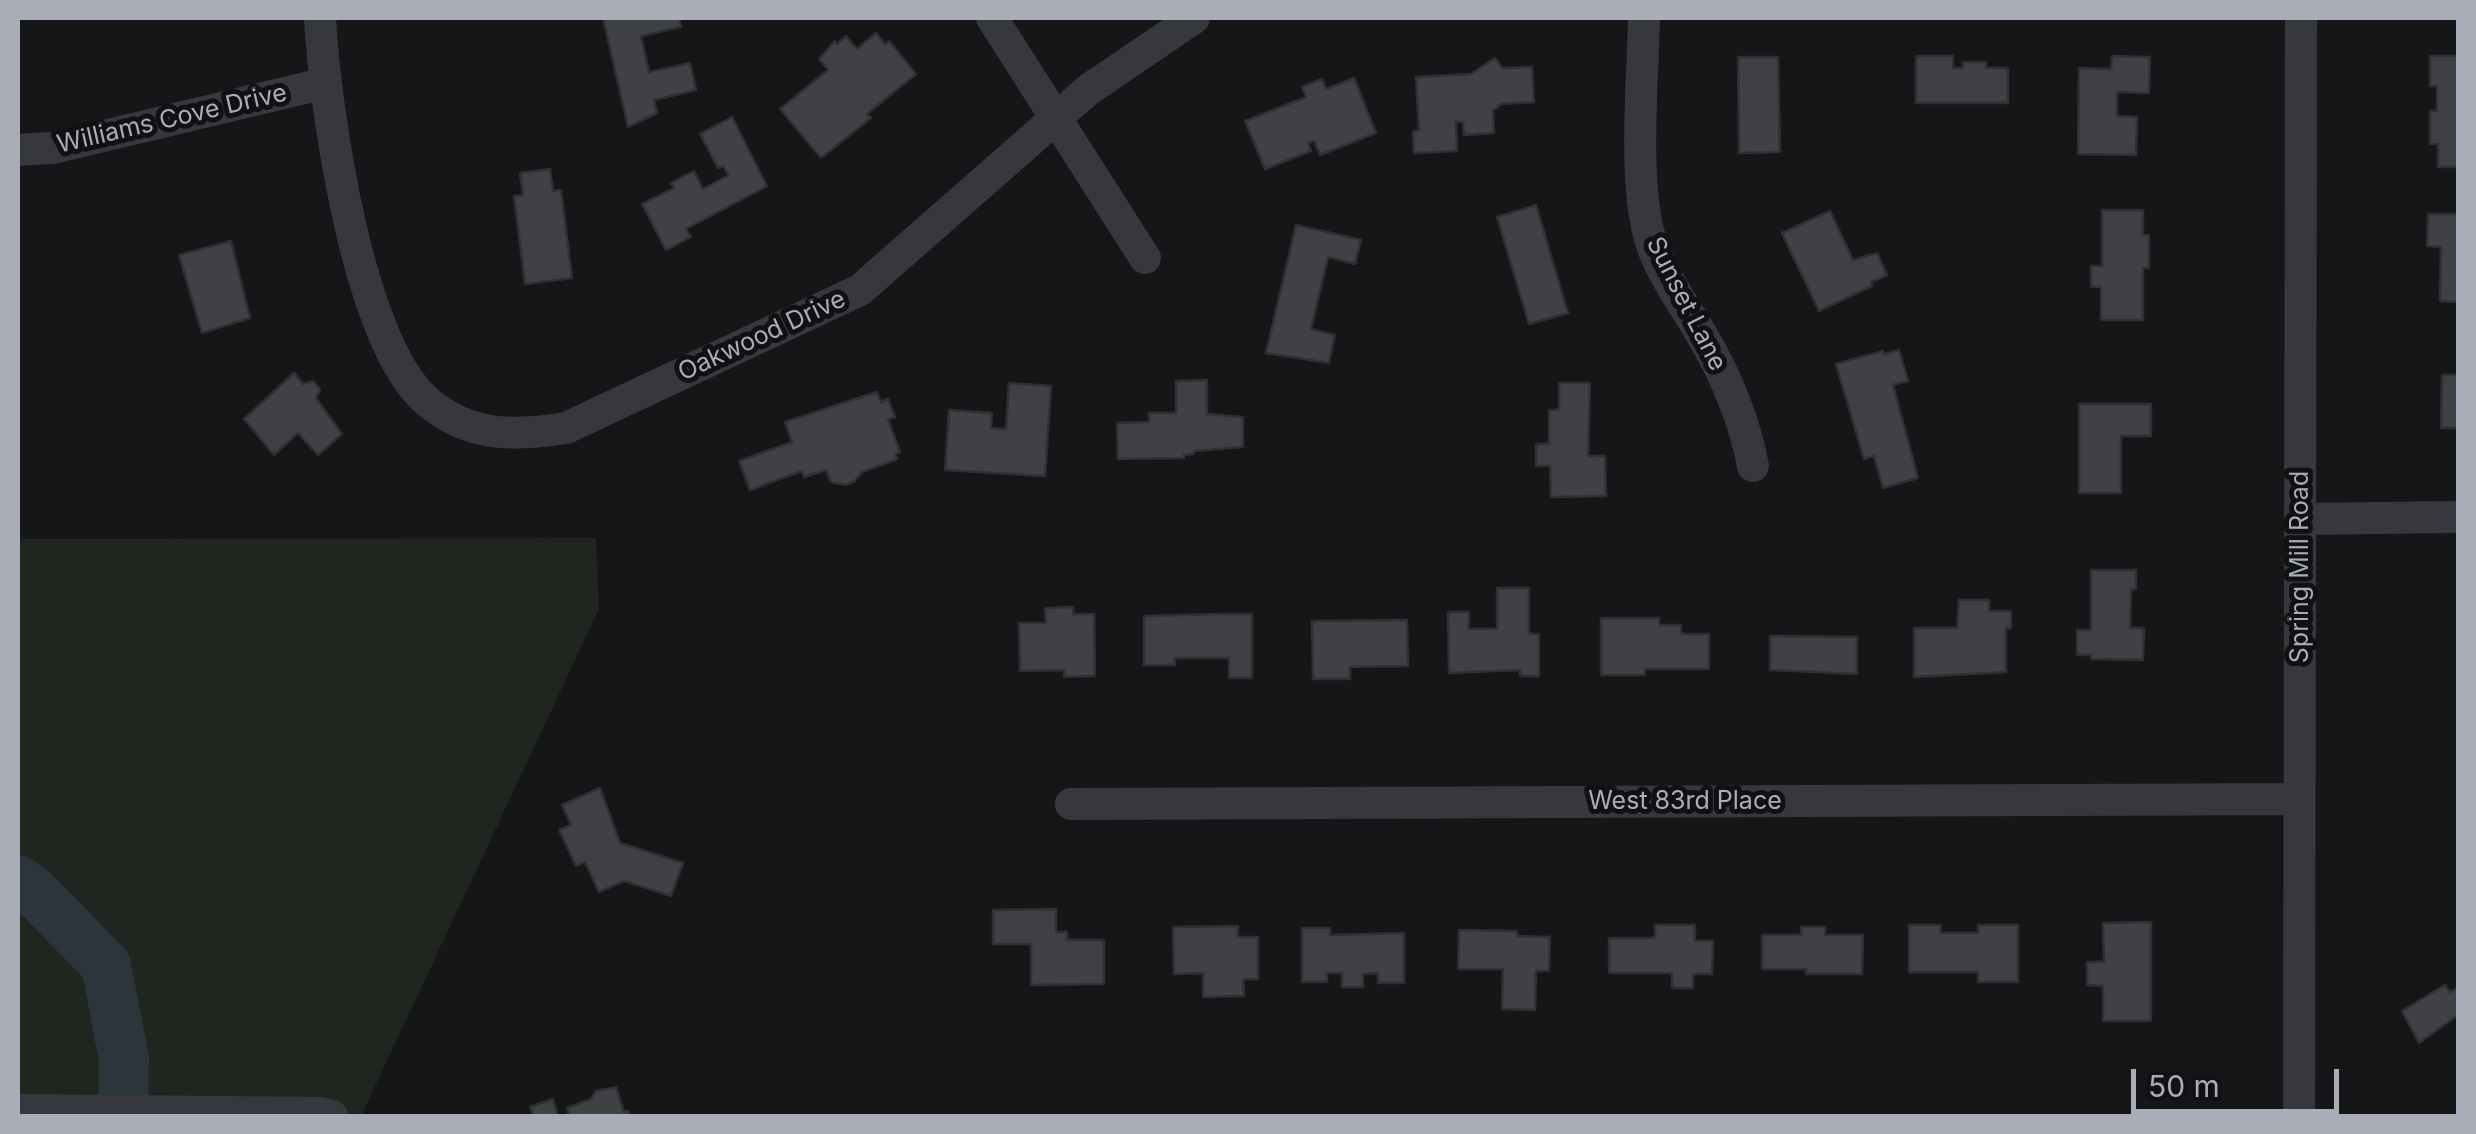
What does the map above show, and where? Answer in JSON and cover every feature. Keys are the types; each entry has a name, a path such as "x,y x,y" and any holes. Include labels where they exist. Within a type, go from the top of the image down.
{"street":[{"path":"320,18 326,83"},
{"path":"992,18 1144,258"},
{"name":"Oakwood Drive","path":"326,83 347,209 385,340 401,371 430,404 463,423 488,432 540,434 566,428 860,290 1056,118 1126,61 1194,18"},
{"name":"Sunset Lane","path":"1644,18 1642,190 1647,228 1665,275 1702,335 1737,404 1754,466"},
{"name":"Spring Mill Road","path":"2299,1116 2301,18"},
{"name":"Williams Cove Drive","path":"18,150 53,148 326,83"},
{"path":"2300,519 2458,517"},
{"name":"West 83rd Place","path":"1071,804 2300,798"},
{"path":"18,1110 214,1110 332,1116"}],"shaded area":[{"path":"596,538 599,609 361,1116 18,1116 18,539"}],"building":[{"path":"603,18 679,18 681,27 641,36 649,72 690,63 696,90 654,100 657,113 628,127"},
{"path":"876,33 885,44 889,41 916,74 867,114 871,118 821,158 780,109 828,70 819,59 835,41 837,44 846,36 857,49"},
{"path":"1916,56 1953,56 1953,68 1963,68 1963,62 1986,62 1986,68 2008,68 2008,103 1916,103"},
{"path":"2112,56 2150,57 2149,93 2117,92 2117,116 2137,117 2136,155 2078,154 2079,68 2111,69"},
{"path":"2430,56 2458,56 2458,167 2438,167 2438,144 2430,144 2430,111 2437,111 2437,86 2430,86"},
{"path":"1738,57 1778,57 1780,152 1739,153"},
{"path":"1495,58 1502,68 1532,67 1534,102 1501,104 1493,111 1494,133 1464,135 1463,122 1456,122 1457,151 1414,153 1413,131 1419,130 1416,77 1471,74"},
{"path":"1354,78 1376,133 1320,155 1314,141 1308,143 1311,151 1265,169 1245,121 1306,97 1302,87 1322,79 1326,89"},
{"path":"732,117 767,186 686,229 691,237 666,250 642,204 674,188 671,183 694,171 703,189 729,175 723,166 718,168 700,134"},
{"path":"550,169 553,191 561,190 572,278 525,284 514,196 523,195 520,173"},
{"path":"1536,205 1568,313 1529,324 1497,217"},
{"path":"2102,210 2143,210 2143,235 2149,235 2149,268 2143,268 2143,320 2101,320 2101,287 2091,287 2091,266 2102,266"},
{"path":"1830,211 1853,260 1877,253 1887,275 1819,311 1782,233"},
{"path":"2428,214 2458,214 2458,302 2440,301 2441,247 2427,246"},
{"path":"1296,225 1361,240 1355,264 1328,257 1311,329 1335,335 1329,363 1266,353"},
{"path":"231,241 250,318 202,333 179,255"},
{"path":"1899,350 1908,381 1893,385 1918,478 1883,488 1874,456 1864,459 1836,364"},
{"path":"294,373 303,384 313,381 320,389 316,398 342,434 318,455 298,433 274,455 244,419"},
{"path":"2442,375 2458,375 2458,428 2441,428"},
{"path":"1207,380 1207,414 1243,417 1243,447 1194,451 1184,458 1118,459 1117,423 1149,422 1149,413 1176,413 1176,381"},
{"path":"1009,383 1051,386 1045,476 945,470 949,410 992,413 991,428 1006,429"},
{"path":"1559,383 1590,383 1588,456 1605,456 1606,496 1551,497 1550,466 1536,466 1536,444 1549,444 1549,410 1559,410"},
{"path":"877,392 881,402 888,399 895,417 888,419 900,452 895,454 897,459 862,472 846,485 831,482 826,470 804,477 802,471 750,490 739,461 792,442 785,422"},
{"path":"2079,404 2151,404 2151,436 2121,436 2121,493 2079,493"},
{"path":"2091,570 2136,570 2136,589 2131,589 2130,628 2144,628 2143,660 2077,655 2077,630 2091,630"},
{"path":"1497,588 1529,588 1529,634 1539,634 1539,676 1520,676 1520,670 1449,673 1448,612 1469,612 1469,629 1497,629"},
{"path":"1959,600 1989,600 1989,611 2011,611 2011,628 2006,628 2006,672 1914,677 1914,628 1957,628"},
{"path":"1073,607 1073,614 1094,614 1095,676 1064,677 1064,670 1020,671 1019,623 1046,623 1045,608"},
{"path":"1252,614 1252,678 1229,678 1229,658 1175,658 1175,665 1144,665 1144,616"},
{"path":"1601,618 1659,618 1659,625 1681,625 1681,634 1709,634 1709,669 1645,669 1645,675 1601,675"},
{"path":"1407,620 1408,666 1350,667 1350,679 1313,679 1312,621"},
{"path":"1770,636 1857,637 1857,674 1770,670"},
{"path":"600,788 620,843 683,863 671,896 624,881 599,892 585,862 576,866 559,830 571,825 562,805"},
{"path":"1056,909 1056,932 1067,932 1067,940 1104,940 1104,984 1031,985 1031,944 993,944 993,910"},
{"path":"2151,922 2151,1021 2103,1021 2103,986 2087,985 2087,962 2104,962 2103,923"},
{"path":"1655,925 1695,925 1695,941 1713,941 1712,974 1693,974 1693,988 1672,988 1672,973 1609,973 1609,938 1655,938"},
{"path":"1909,925 1941,925 1941,933 1978,933 1978,925 2018,925 2018,982 1978,982 1978,972 1909,972"},
{"path":"1238,926 1238,937 1258,937 1258,979 1243,979 1244,996 1203,997 1203,973 1174,974 1173,927"},
{"path":"1801,927 1825,927 1825,935 1863,935 1862,974 1762,969 1762,935 1801,935"},
{"path":"1302,928 1330,928 1330,935 1404,933 1404,983 1378,983 1378,973 1363,974 1363,987 1342,987 1342,973 1327,973 1327,982 1302,982"},
{"path":"1459,930 1517,931 1517,936 1550,937 1549,971 1536,971 1535,1010 1502,1009 1503,969 1458,969"},
{"path":"2445,985 2450,992 2458,988 2458,1015 2419,1043 2402,1011"},
{"path":"616,1087 624,1112 628,1111 630,1116 564,1116 569,1115 567,1108 591,1099 596,1091"},
{"path":"553,1099 558,1116 534,1116 530,1107"}],"waterway":[{"path":"18,880 106,965 124,1059 123,1116"}]}
